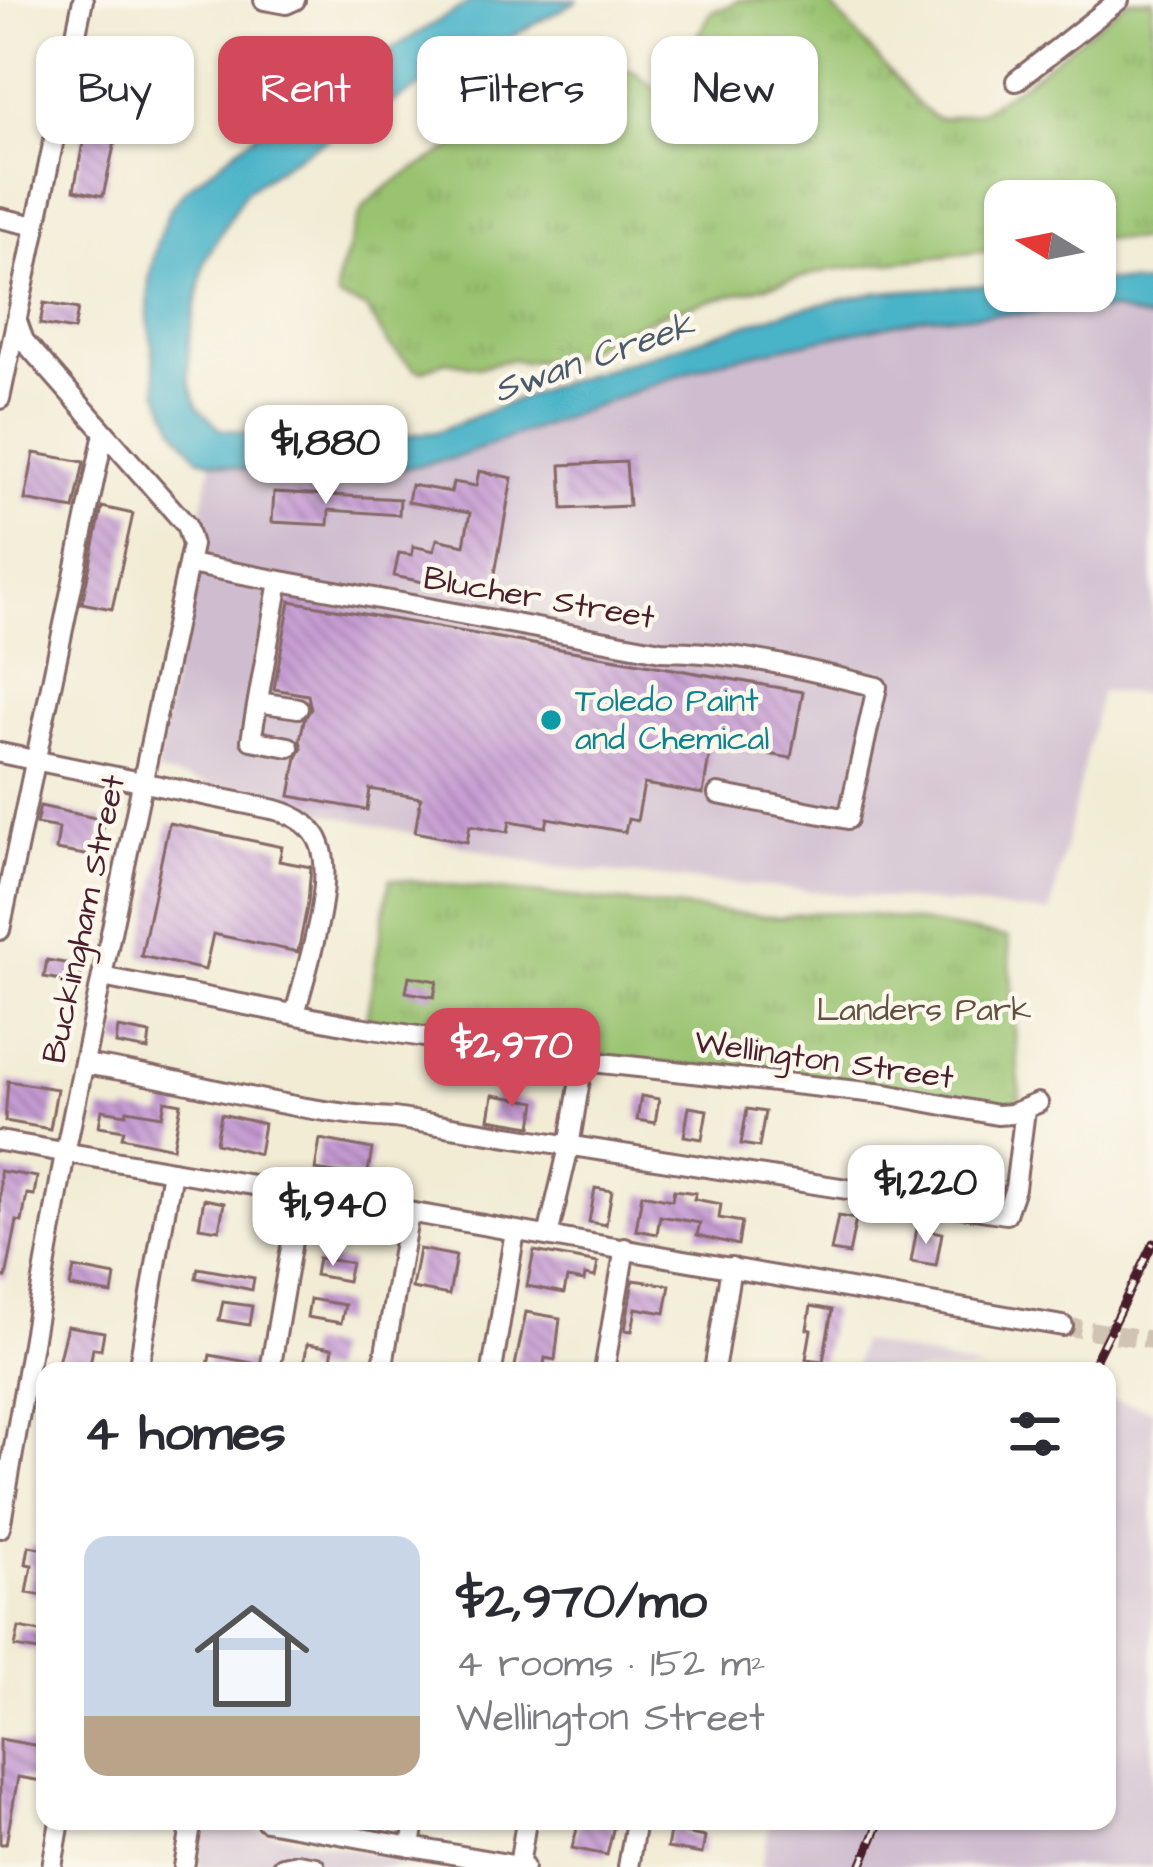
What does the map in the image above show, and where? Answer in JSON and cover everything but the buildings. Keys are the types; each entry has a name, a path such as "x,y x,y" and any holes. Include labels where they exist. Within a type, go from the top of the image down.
{"street":[{"path":"0,399 83,0"},
{"path":"264,0 294,1"},
{"path":"1016,81 1119,0"},
{"path":"0,218 36,226"},
{"path":"0,930 104,433 24,341 17,321"},
{"name":"Buckingham Street","path":"0,1528 65,1153 189,564 187,525 104,433"},
{"name":"Blucher Street","path":"189,564 661,651 775,662 877,687 848,819 718,794"},
{"path":"279,581 251,740 289,747"},
{"path":"258,703 298,708"},
{"path":"0,753 276,810 313,831 326,866 296,1014"},
{"name":"Wellington Street","path":"102,977 583,1061 885,1094 997,1114 1031,1107 1006,1214 569,1147"},
{"path":"548,1236 583,1061"},
{"path":"84,1064 294,1106 569,1147"},
{"path":"0,1141 1063,1326"},
{"path":"139,1362 172,1171"},
{"path":"272,1362 300,1194"},
{"path":"384,1362 409,1212"},
{"path":"493,1362 515,1231"},
{"path":"606,1362 625,1248"},
{"path":"715,1362 731,1267"},
{"path":"52,1867 58,1830"},
{"path":"184,1867 190,1830"},
{"path":"331,1830 512,1866 523,1830"},
{"path":"411,1847 414,1830"},
{"path":"628,1867 634,1830"},
{"path":"282,1867 315,1867"}],"shaded area":[{"path":"1116,281 1153,285 1153,695 1101,691 1050,913 551,867 156,772 220,429 294,439 366,440 436,432 549,387 789,311 880,292 984,286 984,312 1116,312"},
{"path":"860,1341 949,1362 856,1362"},
{"path":"1116,1401 1153,1410 1153,1867 761,1867 768,1830 1116,1830"},
{"path":"204,1830 254,1830 438,1867 198,1867"}],"green space":[{"path":"739,0 826,0 919,105 941,119 979,112 1028,80 1129,0 1153,0 1153,241 1116,239 1116,180 984,180 984,252 830,270 670,311 612,331 567,359 514,359 479,367 446,361 422,371 389,345 366,308 338,298 337,281 363,209 384,189 460,144 627,144 627,70 651,85 651,144 818,144 818,36 697,36 712,11"},
{"name":"Landers Park","path":"390,879 781,918 862,914 1008,938 1021,1107 505,1043 366,1020"}],"water":[{"path":"473,0 579,0 512,36 417,36 417,88 393,102 393,48"},
{"path":"243,144 319,144 245,192 205,260 189,340 188,377 197,406 220,429 294,439 366,440 436,432 549,387 789,311 880,292 984,285 984,312 1060,312 927,317 715,362 455,458 361,477 243,470 198,458 175,428 158,390 148,317 149,279 169,210 186,189"},
{"path":"1116,282 1153,285 1153,321 1116,311"}],"tunnel":[{"path":"1063,1326 1153,1340"}],"railway":[{"path":"1094,1362 1153,1243"},
{"path":"861,1867 876,1830"}],"place":[{"name":"Toledo Paint and Chemical","path":"551,720"}],"water label":[{"name":"Swan Creek","path":"594,358"}]}
